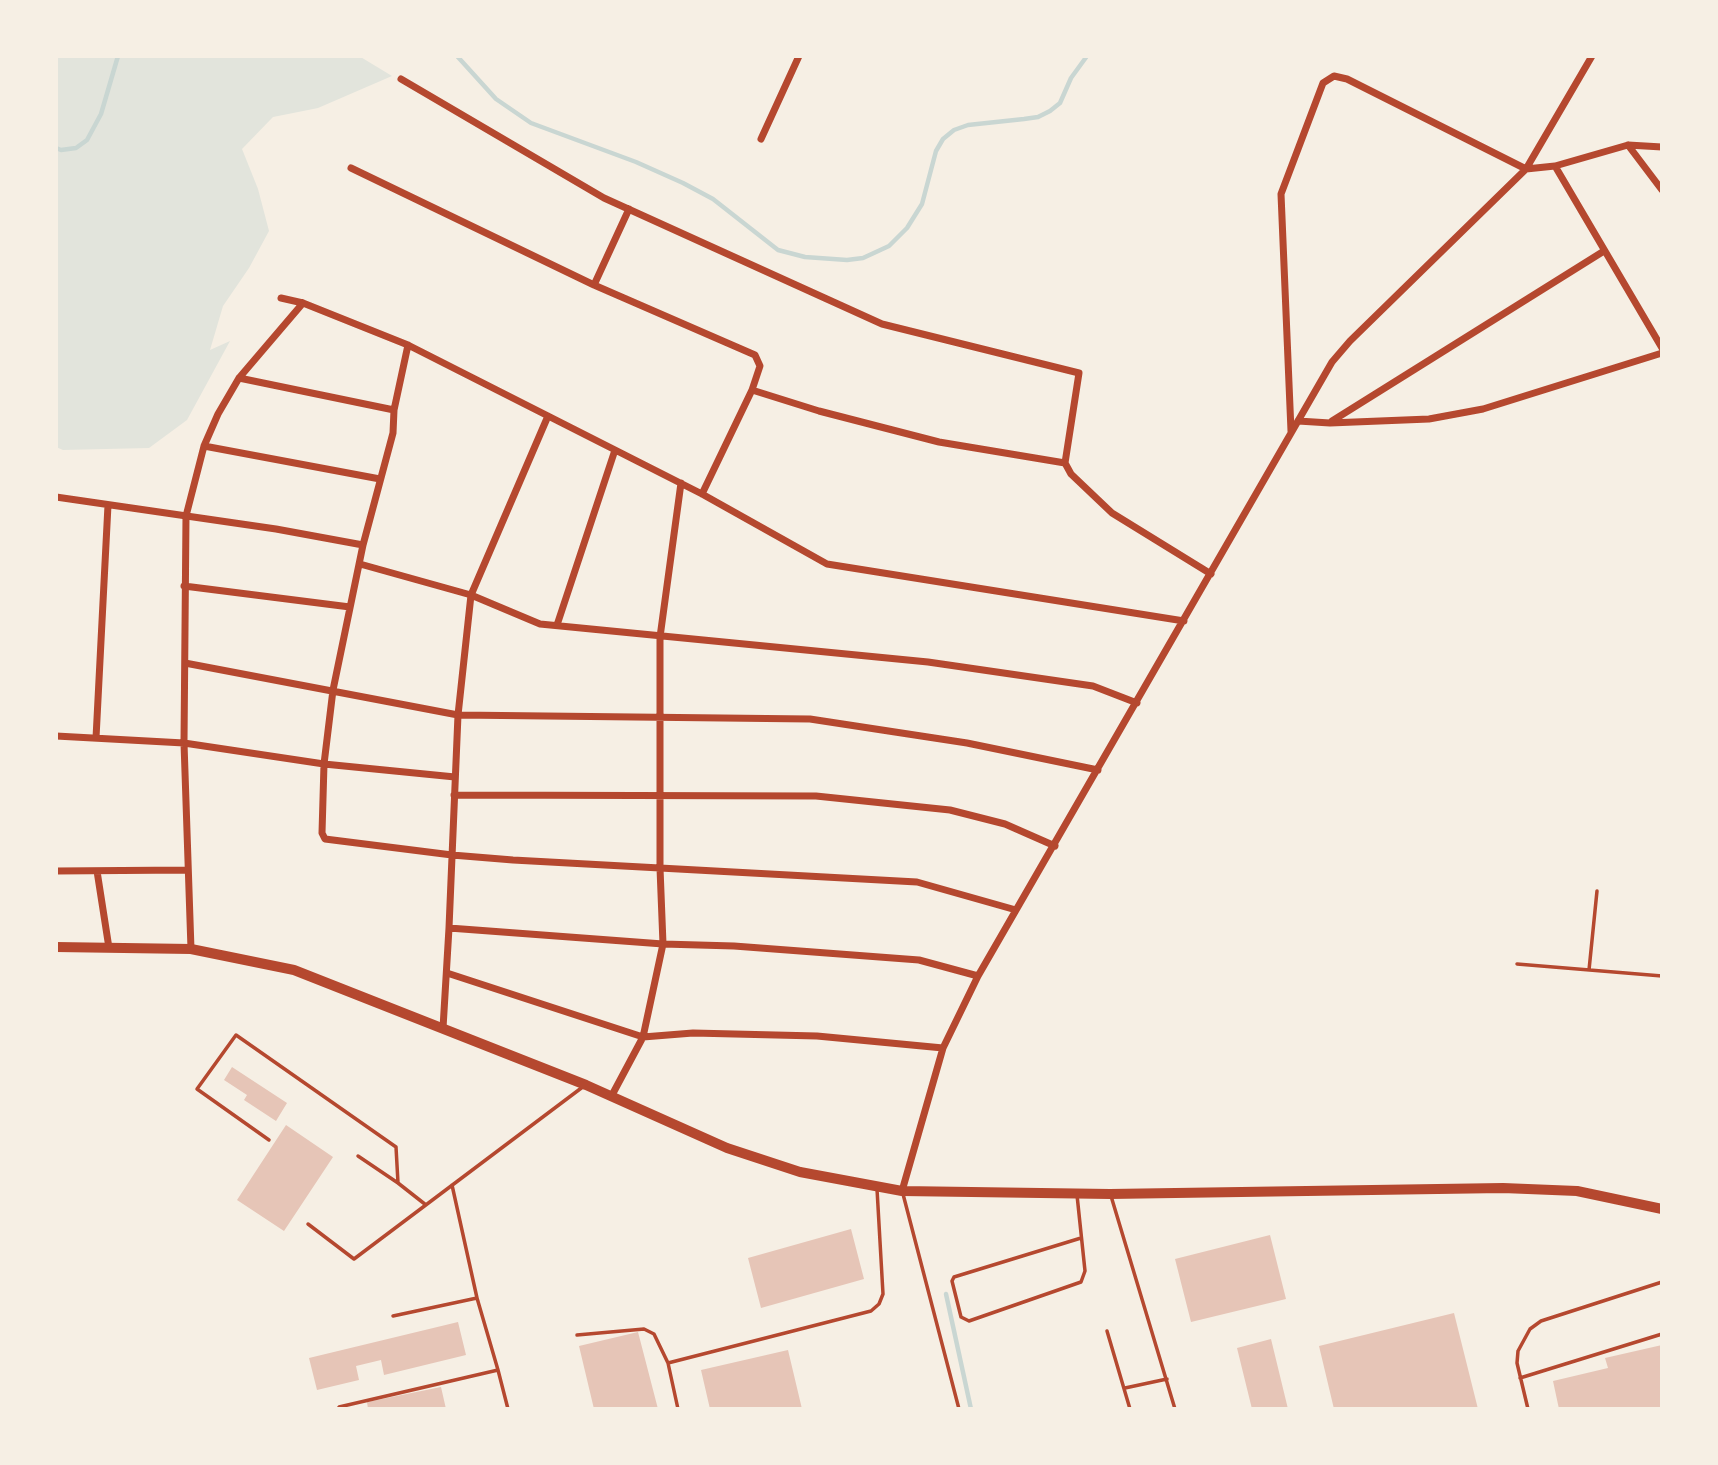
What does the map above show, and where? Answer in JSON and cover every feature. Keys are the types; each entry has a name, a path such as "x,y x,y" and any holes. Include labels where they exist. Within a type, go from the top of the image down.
{"street":[{"path":"761,139 799,56"},
{"path":"902,1191 943,1048 978,975 1055,846 1332,362 1350,341 1526,169 1592,56"},
{"path":"1291,434 1281,194 1323,83 1334,76 1347,79 1526,169 1555,166 1628,145 1662,147"},
{"path":"401,79 604,198 881,324 1079,373 1065,463 1071,474 1112,513 1211,574"},
{"path":"1628,145 1662,190"},
{"path":"1298,421 1429,419 1483,409 1662,350 1555,166"},
{"path":"351,168 594,285 755,355 760,366 752,390 702,494"},
{"path":"594,285 629,209"},
{"path":"1330,422 1604,251"},
{"path":"281,298 303,303 408,345 681,483 827,564 1184,621"},
{"path":"191,949 184,743 186,516 204,446 218,414 239,378 303,303"},
{"path":"408,345 394,410 393,433 363,545 333,690 324,764 322,833 325,839 452,855 917,882 1016,910"},
{"path":"239,378 394,410"},
{"path":"752,390 819,411 939,442 1065,463"},
{"path":"443,1028 458,715 471,596 548,416"},
{"path":"204,446 380,479"},
{"path":"557,625 615,450"},
{"path":"611,1097 643,1037 663,944 660,868 660,636 681,483"},
{"path":"56,497 363,545"},
{"path":"96,738 108,506"},
{"path":"360,564 471,596 540,624 942,664 1093,686 1137,703"},
{"path":"184,586 350,607"},
{"path":"185,663 458,715 810,719 967,743 1098,770"},
{"path":"56,736 184,743 324,764 455,778"},
{"path":"454,794 816,796 950,810 1005,824 1055,846"},
{"path":"56,871 188,870"},
{"path":"97,871 109,948"},
{"path":"449,928 919,960 978,975"},
{"path":"56,947 191,949 294,970 586,1085 727,1149 800,1172 877,1187 902,1191 1110,1194 1503,1188 1577,1191 1662,1209"},
{"path":"447,973 643,1037 693,1033 817,1036 943,1048"}],"lane":[{"path":"1589,970 1597,891"},
{"path":"1517,964 1662,976"},
{"path":"269,1140 197,1089 236,1035 396,1147 398,1183"},
{"path":"309,1224 354,1259 586,1085"},
{"path":"358,1156 426,1205"},
{"path":"452,1185 477,1298 508,1409"},
{"path":"668,1363 871,1311 879,1304 883,1294 877,1187"},
{"path":"902,1191 959,1409"},
{"path":"1077,1193 1085,1271 1081,1282 970,1321 961,1317 952,1281 954,1277 1081,1237"},
{"path":"1110,1194 1175,1409"},
{"path":"1528,1409 1517,1363 1518,1351 1530,1329 1541,1321 1662,1283"},
{"path":"393,1316 477,1298"},
{"path":"577,1335 644,1329 654,1335 668,1363 678,1409"},
{"path":"1107,1331 1130,1409"},
{"path":"1520,1378 1662,1334"},
{"path":"340,1409 339,1407 498,1370"},
{"path":"1125,1388 1167,1379"}],"shaded area":[{"path":"56,56 359,56 392,76 318,108 273,117 242,149 258,189 269,231 249,268 223,306 210,350 230,341 187,420 149,448 63,450 56,447"}],"building":[{"path":"232,1067 287,1103 276,1121 244,1100 247,1095 224,1080"},
{"path":"286,1125 333,1157 284,1231 237,1200"},
{"path":"851,1229 864,1279 761,1308 748,1258"},
{"path":"1270,1235 1286,1299 1191,1322 1175,1259"},
{"path":"1454,1313 1478,1409 1334,1409 1319,1346"},
{"path":"458,1322 466,1355 384,1375 381,1360 356,1366 359,1380 317,1390 309,1358"},
{"path":"638,1332 658,1409 594,1409 579,1346"},
{"path":"1271,1339 1288,1409 1252,1409 1237,1348"},
{"path":"1662,1345 1662,1409 1559,1409 1553,1381 1608,1368 1605,1358"},
{"path":"788,1350 802,1409 710,1409 701,1370"},
{"path":"441,1387 446,1409 368,1409 367,1402"}],"waterway":[{"path":"56,148 76,148 87,140 101,114 118,56"},
{"path":"457,56 496,99 531,123 636,162 683,183 713,199 778,250 805,257 847,260 863,258 889,246 907,228 922,204 936,151 943,139 954,130 968,125 1038,117 1050,111 1060,103 1071,78 1087,56"},
{"path":"946,1294 971,1409"}]}
